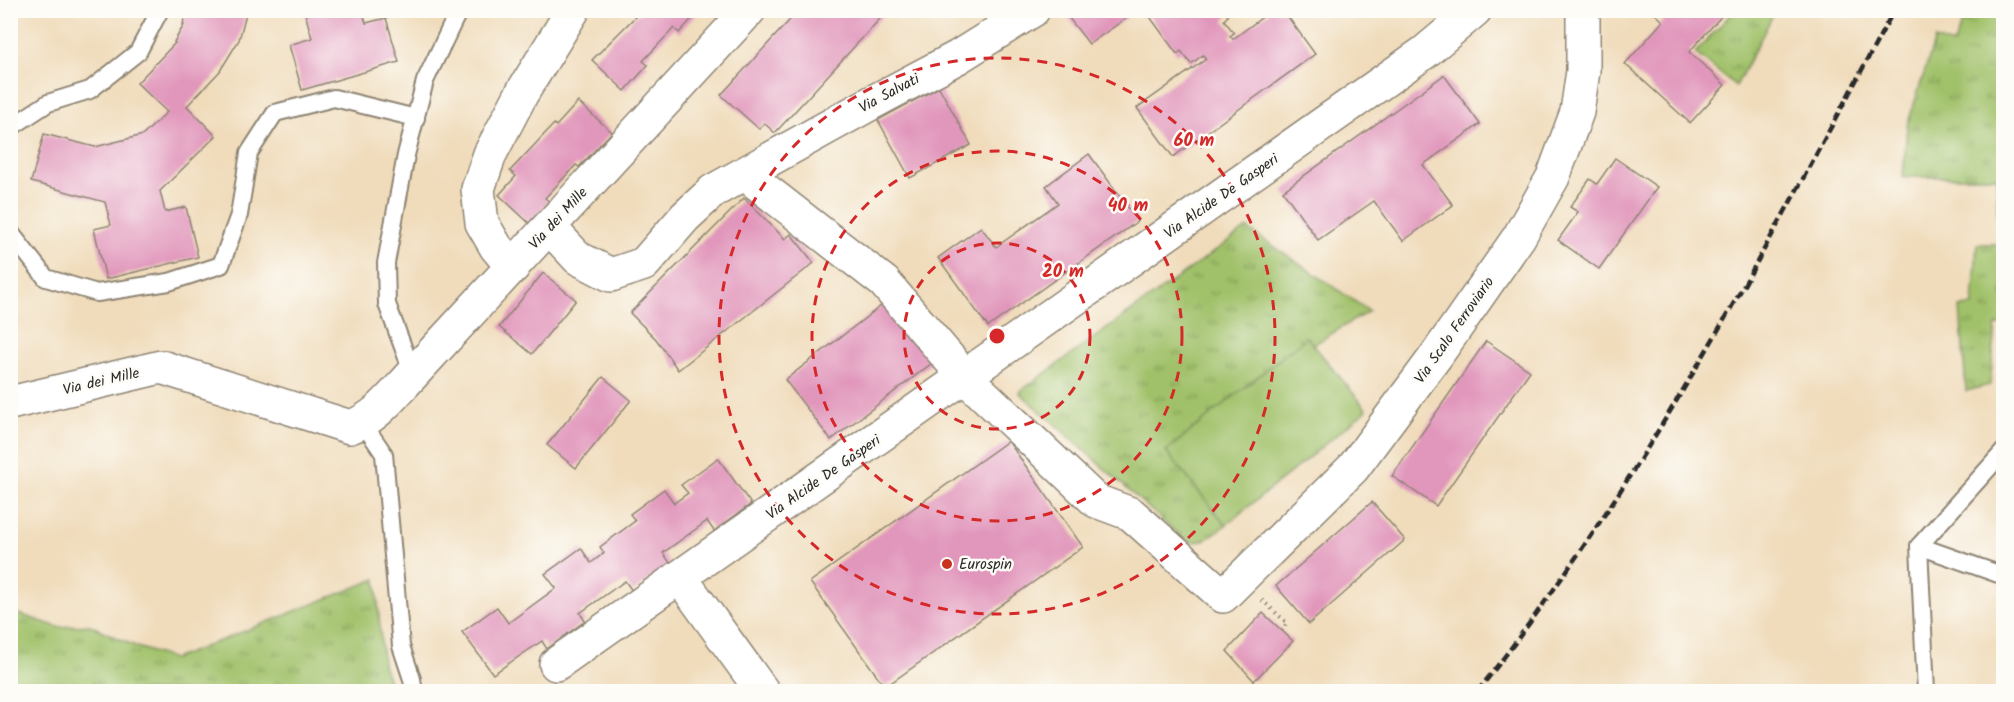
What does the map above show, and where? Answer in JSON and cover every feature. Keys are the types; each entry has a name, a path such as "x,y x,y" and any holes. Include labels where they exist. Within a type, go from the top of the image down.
{"street":[{"path":"513,267 496,246 482,222 478,189 490,154 522,93 573,10"},
{"name":"Via dei Mille","path":"10,403 161,367 350,427 363,423 378,412 550,228 749,10"},
{"name":"Via Salvati","path":"550,228 578,258 611,275 644,264 685,217 713,191 958,57 1033,10"},
{"name":"Via Alcide De Gasperi","path":"556,664 1425,52 1474,10"},
{"name":"Via Scalo Ferroviario","path":"1231,588 1353,468 1436,356 1519,237 1553,177 1577,112 1583,70 1582,10"},
{"path":"745,174 884,282 965,377 1096,501 1131,514 1231,588"},
{"path":"680,577 763,692"}],"lane":[{"path":"10,128 48,103 90,90 138,52 160,10"},
{"path":"413,374 387,304 386,263 406,155 425,81 459,10"},
{"path":"10,232 46,278 97,293 169,282 221,265 239,215 249,153 275,113 334,98 416,118"},
{"path":"363,423 384,454 401,646 414,692"},
{"path":"1926,692 1919,546 2004,452"},
{"path":"1919,546 2004,576"}],"path":[{"path":"1231,588 1287,623 1280,633"}],"green space":[{"path":"1731,11 1775,11 1736,86 1695,53 1732,13"},
{"path":"1967,11 2003,11 2004,325 1996,325 1990,385 1966,391 1960,307 1973,306 1977,244 1998,244 1997,177 1903,177 1907,126 1935,39 1953,45"},
{"path":"1247,228 1369,311 1313,345 1307,337 1167,451 1226,525 1210,537 1195,542 1189,541 1182,538 1019,392"},
{"path":"1307,337 1367,410 1226,525 1166,451"},
{"path":"376,579 383,664 392,691 11,691 11,617 19,614 58,627 90,625 137,647 174,659"}],"building":[{"path":"186,10 247,10 239,40 220,71 187,106 216,136 160,191 165,212 186,207 198,257 106,279 94,229 111,225 105,202 31,182 44,134 95,147 143,135 167,112 137,83 175,43 184,25"},
{"path":"304,10 362,10 366,23 386,18 399,62 302,90 289,45 312,38"},
{"path":"642,10 700,10 679,33 674,28 643,61 648,65 625,91 592,60"},
{"path":"799,10 888,10 775,133 764,123 759,129 721,95"},
{"path":"1077,10 1138,10 1089,44 1068,17"},
{"path":"1145,10 1224,10 1228,16 1224,20 1234,33 1230,36 1233,39 1272,10 1283,10 1315,54 1173,157 1137,108 1206,59 1203,55 1191,64 1181,51 1177,54"},
{"path":"1651,10 1727,10 1689,52 1725,85 1690,123 1625,64 1663,21"},
{"path":"1444,75 1480,124 1423,165 1453,205 1403,241 1374,201 1318,240 1283,191"},
{"path":"939,87 971,145 910,178 878,120"},
{"path":"578,102 612,132 545,198 549,201 529,223 499,195 516,176 510,171"},
{"path":"1089,154 1138,221 988,327 938,258 981,227 996,247 1058,203 1046,186"},
{"path":"1615,158 1657,187 1599,269 1558,240 1578,212 1570,207 1590,179 1597,184"},
{"path":"744,198 785,239 791,234 814,263 678,370 656,339 630,313"},
{"path":"543,273 576,300 532,354 499,327"},
{"path":"886,302 932,363 831,440 785,380"},
{"path":"1486,341 1530,371 1436,506 1392,476"},
{"path":"603,377 631,400 576,468 547,445"},
{"name":"Eurospin","path":"1008,441 1083,547 885,687 810,582"},
{"path":"718,458 751,504 714,531 707,521 663,553 671,564 633,592 625,581 580,613 585,621 547,649 542,641 493,674 462,632 497,607 508,623 556,588 545,574 581,548 591,563 604,553 600,547 635,521 630,514 664,489 674,503 688,493 681,485"},
{"path":"1372,502 1405,540 1309,624 1276,586"},
{"path":"1263,613 1293,641 1254,681 1227,651"}],"railway":[{"path":"1477,692 1538,612 1595,530 1649,446 1750,274 1894,10"}],"place":[{"name":"Eurospin","path":"947,564"}]}
